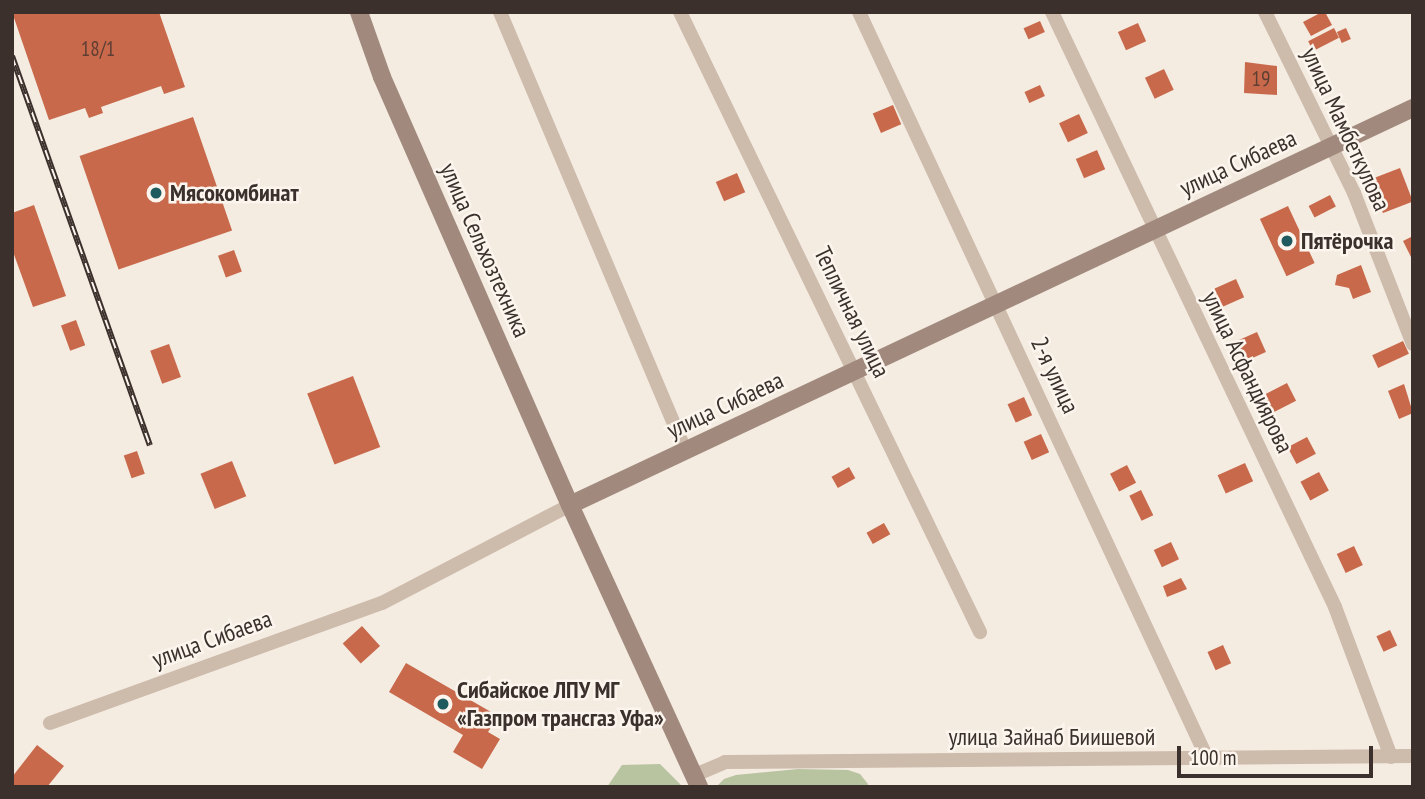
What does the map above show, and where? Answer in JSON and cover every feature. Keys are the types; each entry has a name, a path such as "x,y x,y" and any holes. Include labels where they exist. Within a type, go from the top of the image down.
{"main road":[{"name":"улица Сельхозтехника","path":"359,12 382,77 570,505 697,781"},
{"name":"улица Сибаева","path":"570,505 1413,108"}],"street":[{"path":"500,12 685,451"},
{"name":"Тепличная улица","path":"680,12 981,632"},
{"name":"2-я улица","path":"859,12 998,305 1207,758"},
{"name":"улица Асфандиярова","path":"1052,12 1335,607 1391,757"},
{"name":"улица Мамбеткулова","path":"1265,12 1354,193 1413,344"},
{"name":"улица Сибаева","path":"50,723 382,603 570,505"},
{"name":"улица Зайнаб Биишевой","path":"697,781 725,762 1413,756"}],"green space":[{"path":"660,764 683,787 607,787 622,765"},
{"path":"798,769 848,770 860,774 868,784 867,787 716,787 724,779 736,775"}],"building":[{"path":"12,12 159,12 185,87 164,94 161,86 101,107 103,113 89,118 85,108 49,120"},
{"path":"1325,12 1332,25 1311,36 1303,22"},
{"path":"1040,21 1045,32 1028,39 1024,28"},
{"path":"1138,23 1146,41 1126,50 1118,32"},
{"path":"1334,28 1339,38 1313,51 1308,41"},
{"path":"1346,28 1351,39 1342,43 1337,32"},
{"path":"1245,62 1277,66 1277,95 1244,93"},
{"path":"1164,69 1174,90 1155,99 1145,78"},
{"path":"1040,85 1045,96 1029,103 1024,92"},
{"path":"893,105 901,124 881,133 873,114"},
{"path":"1079,114 1088,133 1068,142 1059,123"},
{"name":"Мясокомбинат","path":"193,117 232,230 119,270 80,156"},
{"path":"1097,150 1105,169 1084,178 1076,159"},
{"path":"1400,168 1413,202 1383,213 1370,179"},
{"path":"737,173 745,192 724,201 716,182"},
{"path":"1330,195 1336,207 1315,217 1309,206"},
{"path":"34,205 66,296 33,307 12,249 12,213"},
{"name":"Пятёрочка","path":"1288,206 1315,263 1287,276 1260,219"},
{"path":"1413,236 1413,261 1403,241"},
{"path":"234,250 242,272 226,277 218,256"},
{"path":"1361,265 1371,292 1353,299 1349,288 1335,285 1337,275"},
{"path":"1236,279 1244,297 1222,307 1214,289"},
{"path":"76,320 85,345 70,351 61,325"},
{"path":"1257,332 1266,352 1244,362 1235,342"},
{"path":"1403,341 1409,354 1378,368 1372,355"},
{"path":"169,344 181,377 162,384 150,351"},
{"path":"353,376 380,447 334,465 307,394"},
{"path":"1287,383 1296,401 1270,414 1261,396"},
{"path":"1404,384 1413,413 1399,419 1388,391"},
{"path":"1024,397 1032,415 1016,423 1008,404"},
{"path":"1041,434 1049,452 1032,460 1024,442"},
{"path":"1307,437 1316,454 1296,464 1288,447"},
{"path":"137,451 145,474 132,478 124,456"},
{"path":"232,461 246,496 215,509 200,474"},
{"path":"1245,463 1253,481 1226,493 1218,475"},
{"path":"1127,465 1136,483 1119,491 1110,474"},
{"path":"849,467 855,478 838,488 832,477"},
{"path":"1319,472 1329,491 1310,500 1300,482"},
{"path":"1141,490 1153,515 1142,521 1129,496"},
{"path":"884,523 890,534 873,544 867,533"},
{"path":"1171,542 1179,559 1162,567 1154,550"},
{"path":"1354,546 1363,565 1346,573 1337,554"},
{"path":"1181,578 1187,589 1167,597 1163,586"},
{"path":"362,626 380,646 361,663 343,643"},
{"path":"1390,630 1397,645 1384,652 1376,636"},
{"path":"1223,645 1231,663 1216,670 1207,652"},
{"name":"Сибайское ЛПУ МГ «Газпром трансгаз Уфа»","path":"406,663 498,716 488,732 500,739 482,769 453,752 463,735 389,692"},
{"path":"37,745 64,766 47,787 12,787 12,777"}],"railway":[{"path":"12,56 150,445"}],"place":[{"name":"Мясокомбинат","path":"156,193"},
{"name":"Пятёрочка","path":"1287,241"},
{"name":"Сибайское ЛПУ МГ «Газпром трансгаз Уфа»","path":"443,704"}]}
